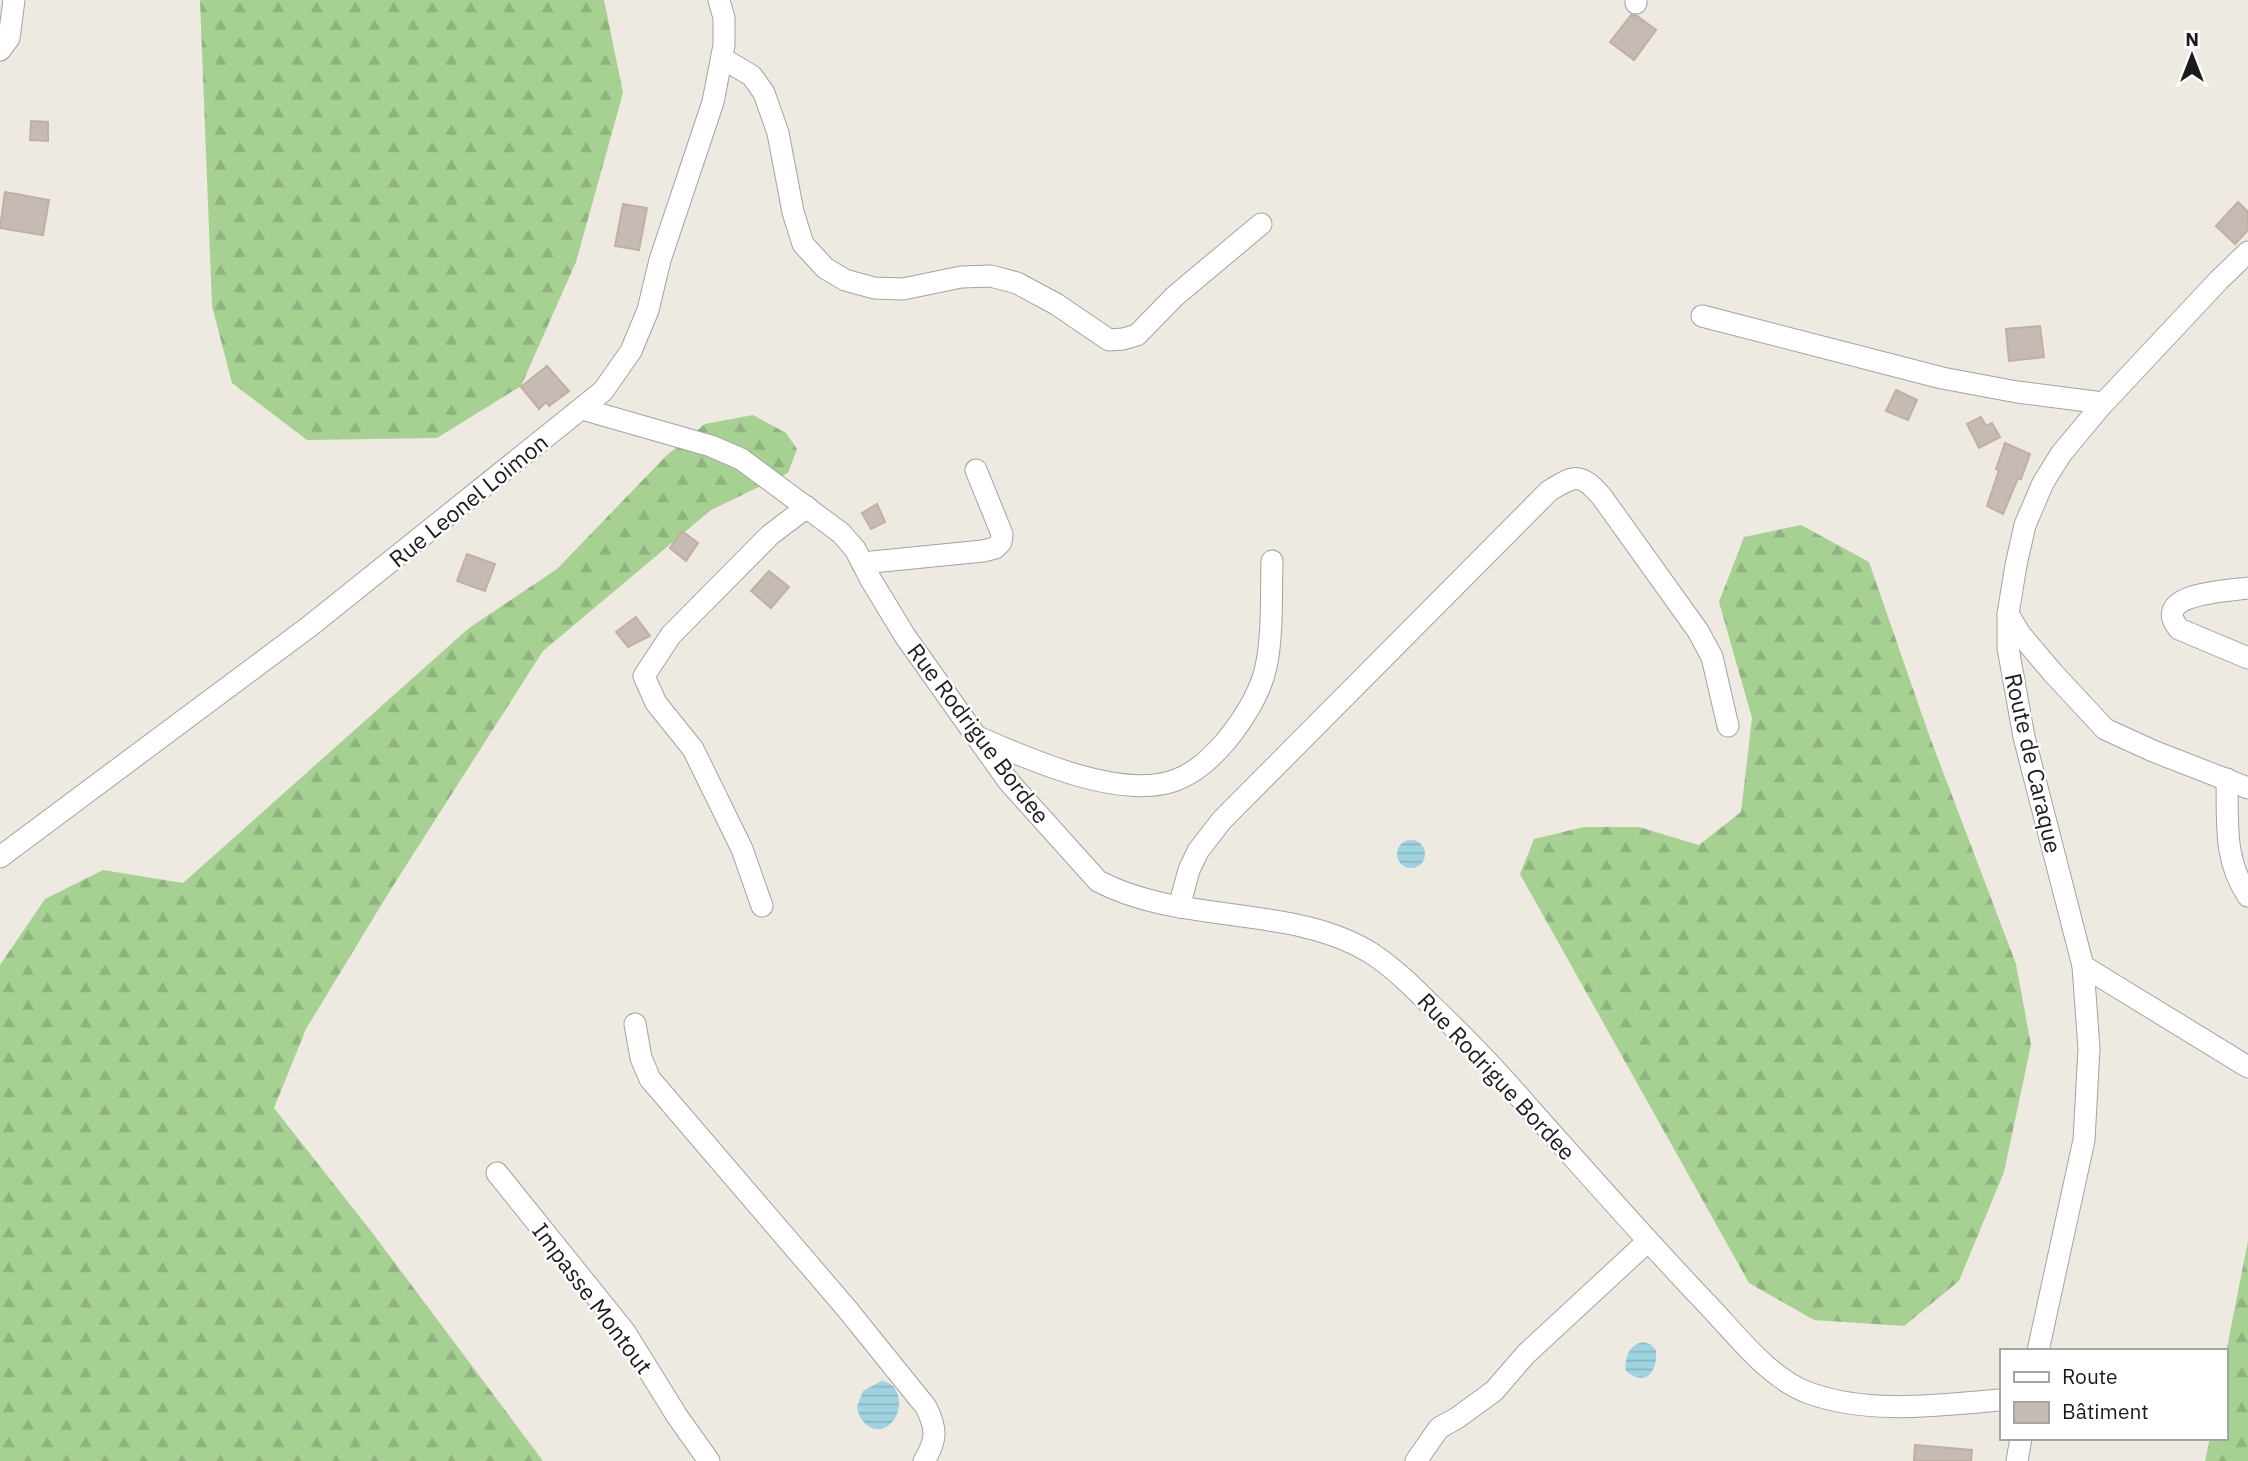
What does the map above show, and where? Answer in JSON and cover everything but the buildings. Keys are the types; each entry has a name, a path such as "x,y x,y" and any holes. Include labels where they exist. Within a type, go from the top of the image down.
{"street":[{"path":"0,50 9,37 14,0"},
{"name":"Rue Leonel Loimon","path":"0,857 310,626 603,391 631,351 648,310 660,260 713,102 722,58 724,18 719,0"},
{"path":"722,58 752,76 764,93 778,133 793,212 803,244 825,268 845,280 874,288 903,289 961,277 991,276 1017,284 1056,304 1109,340 1122,340 1137,335 1175,296 1261,224"},
{"name":"Route de Caraque","path":"2038,1349 2084,1140 2089,1049 2082,966 2024,737 2008,648 2008,614 2015,565 2025,525 2043,483 2061,454 2103,403 2248,252"},
{"path":"1702,316 1942,378 2017,392 2103,403"},
{"name":"Rue Rodrigue Bordee","path":"582,409 725,451 741,459 841,533 855,549 905,636 1009,782 1098,881 1116,891 1179,907 1322,932 1371,953 1396,971 1479,1051 1647,1242 1757,1357 1788,1383 1837,1400 1873,1406 2000,1400"},
{"path":"862,563 995,548 1001,542 1002,534 976,470"},
{"path":"1179,907 1189,870 1198,851 1222,820 1539,500 1569,478 1579,478 1591,484 1602,497 1698,631 1712,657 1728,726"},
{"path":"762,906 742,849 693,749 656,703 644,676 671,635 770,535 807,507"},
{"path":"976,736 1055,770 1135,786 1176,780 1202,766 1239,725 1261,683 1267,664 1272,561"},
{"path":"2248,588 2190,596 2177,603 2173,613 2179,629 2248,658"},
{"path":"2008,614 2020,634 2105,729 2248,788"},
{"path":"2227,779 2229,851 2237,879 2248,896"},
{"path":"2082,966 2248,1067"},
{"path":"635,1024 641,1058 650,1079 838,1299 926,1407 935,1433 932,1447 924,1461"},
{"name":"Impasse Montout","path":"497,1173 625,1332 677,1416 709,1461"},
{"path":"1416,1461 1439,1428 1494,1391 1526,1354 1647,1242"},
{"path":"2017,1461 2021,1440"}],"green space":[{"path":"200,0 604,0 623,93 576,262 521,386 437,438 307,440 232,383 212,306"},
{"path":"753,415 786,433 797,449 788,473 711,510 543,651 391,889 306,1029 274,1108 374,1235 543,1461 0,1461 0,965 45,899 103,870 183,883 469,628 557,569 666,456 705,424"},
{"path":"1801,525 1869,562 1929,735 2016,964 2031,1045 2004,1172 1959,1281 1904,1326 1814,1320 1749,1283 1520,874 1534,839 1584,827 1639,827 1699,845 1741,812 1752,718 1719,602 1744,537"},
{"path":"2248,1241 2248,1461 2205,1461 2210,1440 2227,1440 2227,1349"}],"water":[{"path":"1411,840 1421,844 1425,854 1421,864 1411,868 1401,864 1397,854 1401,844"},
{"path":"1643,1342 1656,1350 1656,1358 1649,1375 1639,1378 1626,1371 1626,1361 1631,1349"},
{"path":"881,1381 892,1386 899,1403 893,1421 882,1429 876,1429 862,1420 857,1407 863,1391"}]}
